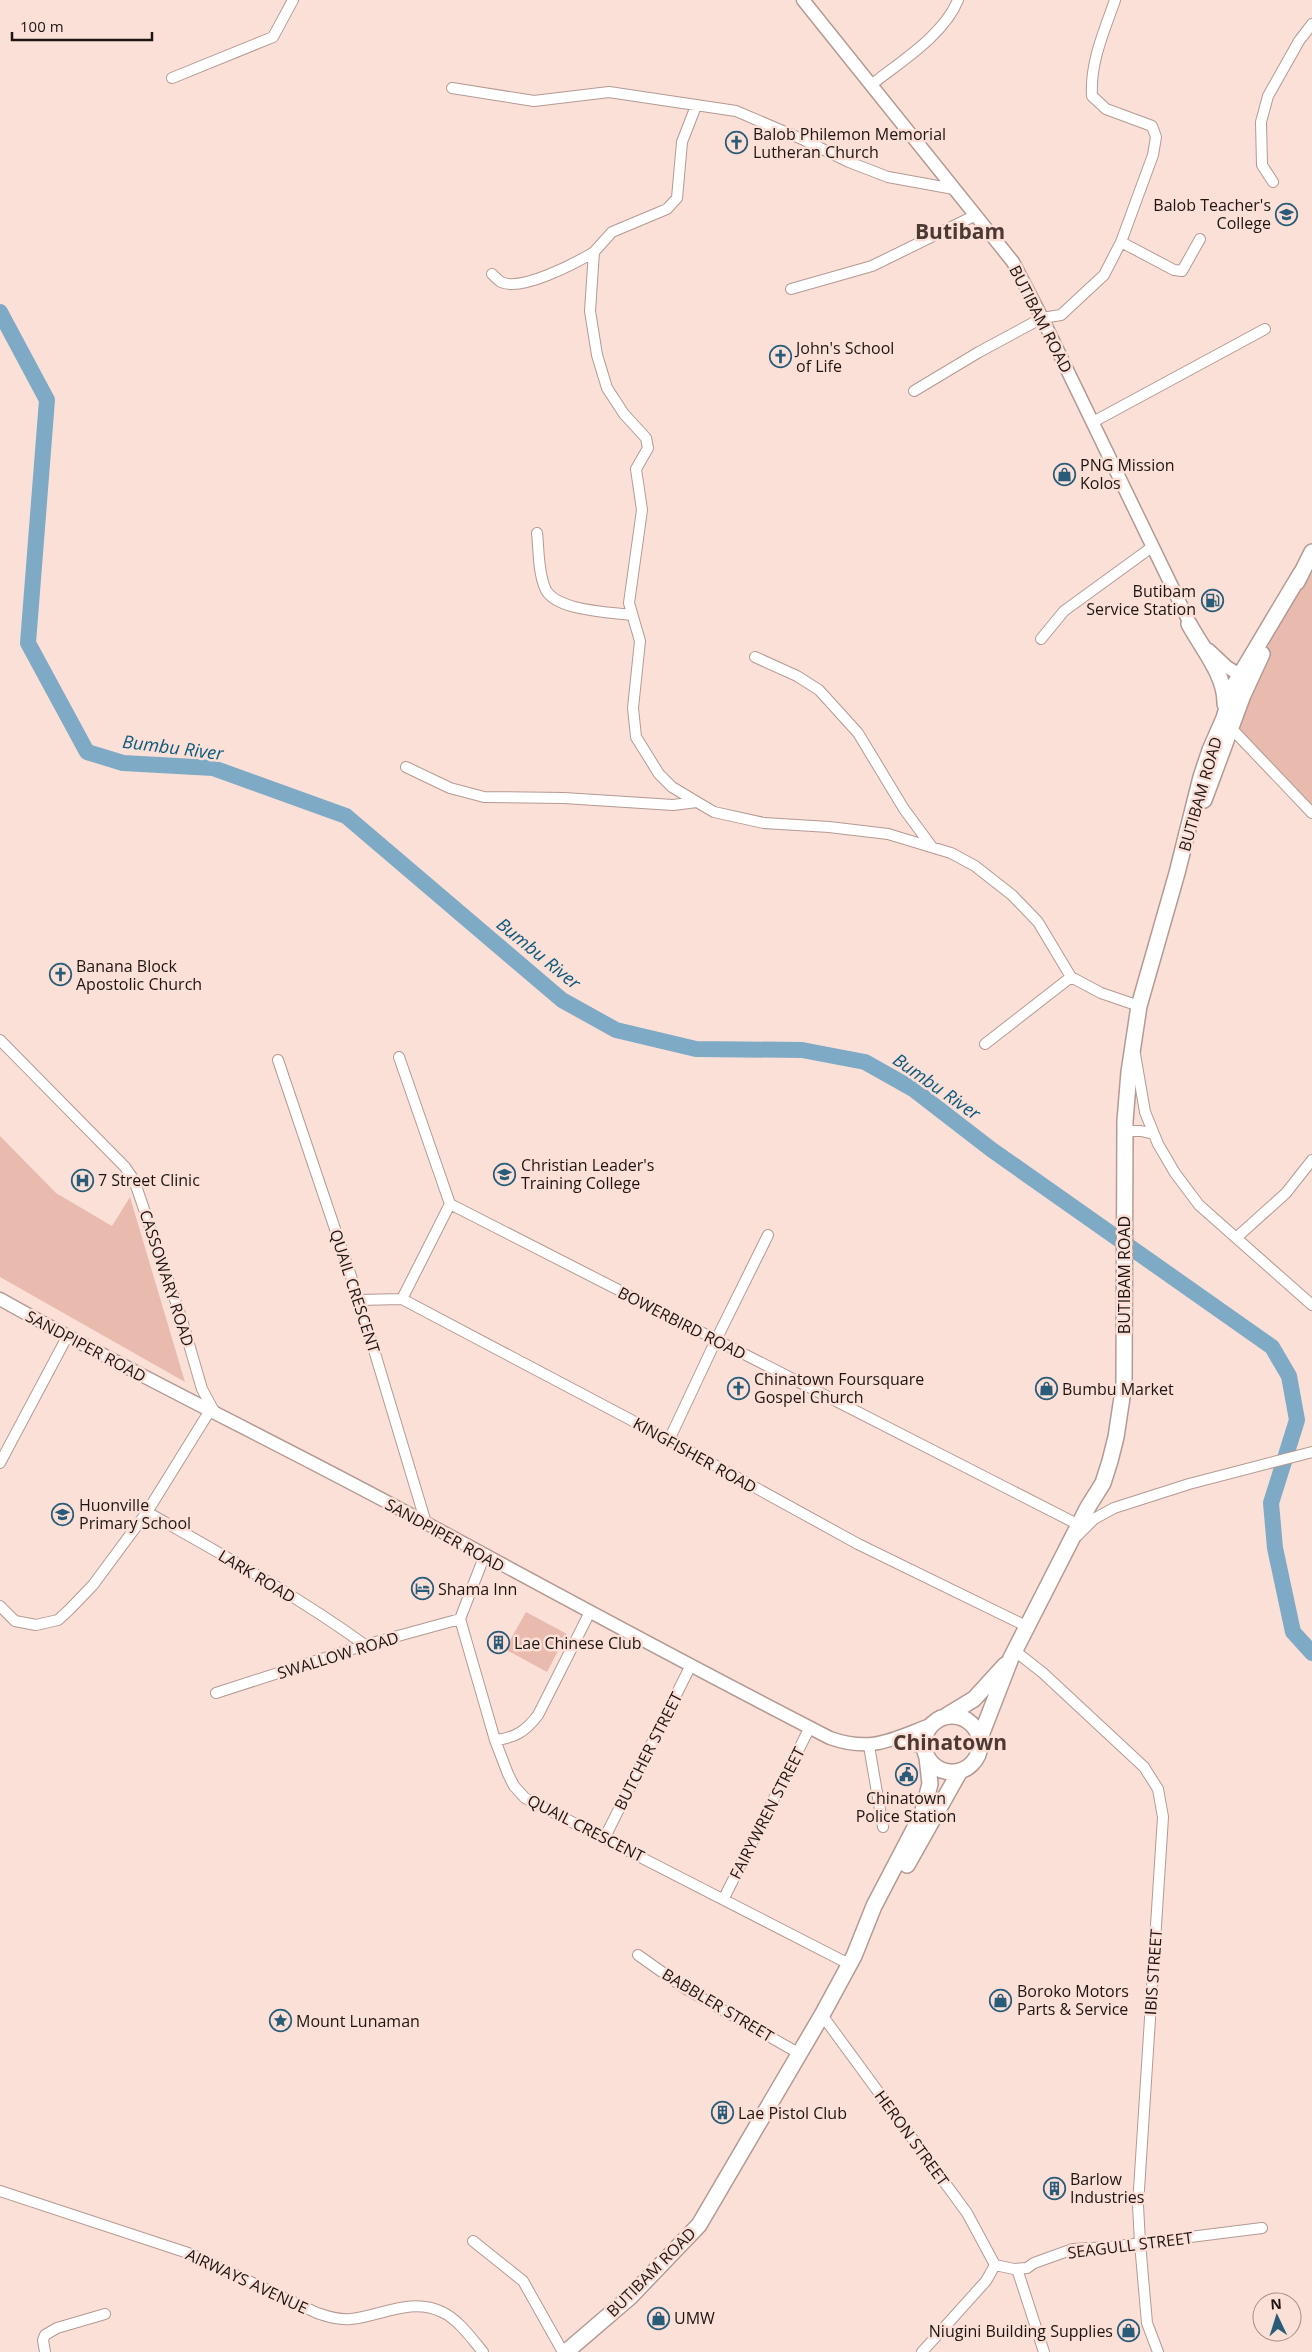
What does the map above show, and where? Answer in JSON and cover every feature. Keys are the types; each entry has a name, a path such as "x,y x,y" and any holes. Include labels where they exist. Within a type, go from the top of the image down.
{"main road":[{"name":"BUTIBAM ROAD","path":"980,1738 1013,1655 1079,1525 1103,1483 1116,1437 1124,1384 1124,1131 1133,1041 1140,1006 1177,873 1201,777 1210,750 1228,723 1241,685 1312,552"},
{"path":"1188,624 1221,681 1225,694 1228,723"},
{"name":"BUTIBAM ROAD","path":"938,1720 974,1699 1013,1655"},
{"path":"956,1716 967,1720 975,1727 980,1738 980,1750 975,1761 960,1772 940,1770 926,1752 927,1731 938,1720 956,1716"},
{"name":"BUTIBAM ROAD","path":"566,2352 630,2296 699,2225 822,2015 857,1948 874,1906 922,1814 930,1784 926,1752"},
{"name":"BUTIBAM ROAD","path":"857,1948 879,1916 960,1772"}],"street":[{"path":"172,78 274,37 293,0"},
{"name":"BUTIBAM ROAD","path":"803,0 1013,262 1093,422 1188,624 1241,685"},
{"path":"872,86 940,29 953,11 958,0"},
{"path":"914,391 979,352 1042,318 1061,314 1104,275 1121,242 1153,154 1156,137 1152,126 1106,109 1092,96 1091,83 1095,59 1115,0"},
{"path":"1273,182 1262,165 1261,122 1268,96 1299,41 1312,24"},
{"path":"452,88 534,100 609,92 736,111 804,140 849,162 888,177 954,190"},
{"path":"492,274 502,283 518,284 572,266 594,252 612,232 667,209 677,198 682,142 696,106"},
{"path":"791,290 872,266 976,215"},
{"path":"1121,242 1174,270 1182,271 1200,239"},
{"path":"594,252 590,311 597,355 607,388 624,414 646,438 648,448 636,469 642,510 629,603 640,641 633,708 636,737 659,774 672,787 714,812 764,823 829,827 888,834 951,853 975,866 1012,895 1038,922 1071,977 1101,992 1140,1006"},
{"path":"1093,422 1266,329"},
{"path":"537,533 541,577 545,590 552,597 573,607 631,615"},
{"path":"1041,639 1064,611 1152,547"},
{"path":"755,657 797,676 819,690 858,733 904,809 932,847"},
{"path":"1228,723 1312,813"},
{"path":"406,767 450,788 484,797 564,798 674,805 697,802"},
{"path":"985,1044 1071,977"},
{"name":"CASSOWARY ROAD","path":"0,1040 125,1167 134,1180 182,1320 202,1389 213,1414"},
{"path":"1133,1041 1145,1112 1154,1134 1175,1173 1199,1205 1312,1305"},
{"path":"399,1057 450,1204 402,1299"},
{"name":"QUAIL CRESCENT","path":"278,1060 359,1300 426,1523"},
{"path":"1124,1131 1141,1131 1154,1134"},
{"path":"1236,1238 1286,1193 1312,1160"},
{"name":"BOWERBIRD ROAD","path":"450,1204 1079,1525"},
{"path":"669,1440 768,1235"},
{"name":"SANDPIPER ROAD","path":"0,1299 67,1337 213,1414 426,1523 590,1612 841,1742 869,1746 896,1738 938,1720"},
{"name":"KINGFISHER ROAD","path":"359,1300 402,1299 669,1440 858,1544 1028,1627"},
{"path":"0,1463 67,1337"},
{"path":"0,1606 15,1621 36,1625 58,1620 93,1585 147,1512 213,1414"},
{"path":"1070,1544 1094,1519 1114,1508 1156,1494 1312,1452"},
{"name":"LARK ROAD","path":"147,1512 257,1575 365,1645"},
{"path":"460,1619 484,1556"},
{"path":"495,1740 516,1736 530,1725 538,1715 546,1703 590,1612"},
{"name":"QUAIL CRESCENT","path":"460,1619 495,1740 514,1786 525,1798 724,1898 849,1964"},
{"name":"SWALLOW ROAD","path":"216,1693 365,1645 460,1619"},
{"name":"IBIS STREET","path":"1013,1655 1044,1674 1138,1760 1152,1777 1162,1803 1163,1818 1138,2205 1147,2324 1158,2352"},
{"name":"BUTCHER STREET","path":"604,1838 691,1665"},
{"name":"FAIRYWREN STREET","path":"724,1898 810,1727"},
{"path":"896,1738 926,1752"},
{"path":"869,1746 883,1827"},
{"name":"BABBLER STREET","path":"638,1956 686,1989 800,2054"},
{"name":"HERON STREET","path":"822,2015 967,2213 995,2265"},
{"name":"AIRWAYS AVENUE","path":"0,2192 191,2254 317,2314 335,2319 352,2319 404,2306 425,2307 442,2312 457,2324 483,2352"},
{"name":"SEAGULL STREET","path":"995,2265 1017,2269 1027,2268 1034,2263 1073,2249 1110,2248 1140,2242 1262,2228"},
{"path":"473,2241 524,2281 563,2352"},
{"path":"922,2352 986,2281 995,2265"},
{"path":"1017,2269 1044,2352"},
{"path":"44,2352 43,2340 49,2332 105,2314"}],"shaded area":[{"path":"1312,550 1312,808 1231,728"},
{"path":"0,1136 56,1193 112,1226 130,1197 185,1382 0,1277"},
{"path":"526,1612 567,1634 547,1672 505,1649"}],"waterway":[{"name":"Bumbu River","path":"0,312 47,400 28,643 87,752 123,763 213,768 346,816 562,1000 616,1030 696,1049 802,1050 865,1062 913,1089 992,1150 1272,1347 1289,1376 1297,1420 1271,1503 1275,1548 1293,1632 1312,1653"}],"place":[{"name":"Balob Philemon Memorial Lutheran Church","path":"737,143"},
{"name":"Balob Teacher's College","path":"1287,214"},
{"name":"John's School of Life","path":"780,357"},
{"name":"PNG Mission Kolos","path":"1064,474"},
{"name":"Butibam Service Station","path":"1212,600"},
{"name":"Banana Block Apostolic Church","path":"60,975"},
{"name":"Christian Leader's Training College","path":"505,1174"},
{"name":"7 Street Clinic","path":"82,1180"},
{"name":"Chinatown Foursquare Gospel Church","path":"738,1388"},
{"name":"Bumbu Market","path":"1046,1389"},
{"name":"Huonville Primary School","path":"63,1514"},
{"name":"Shama Inn","path":"422,1589"},
{"name":"Lae Chinese Club","path":"498,1643"},
{"name":"Chinatown Police Station","path":"906,1774"},
{"name":"Boroko Motors Parts & Service","path":"1001,2000"},
{"name":"Mount Lunaman","path":"280,2021"},
{"name":"Lae Pistol Club","path":"722,2113"},
{"name":"Barlow Industries","path":"1054,2188"},
{"name":"UMW","path":"658,2318"},
{"name":"Niugini Building Supplies","path":"1129,2331"}],"district":[{"name":"Butibam","path":"960,231"},
{"name":"Chinatown","path":"950,1742"}]}
